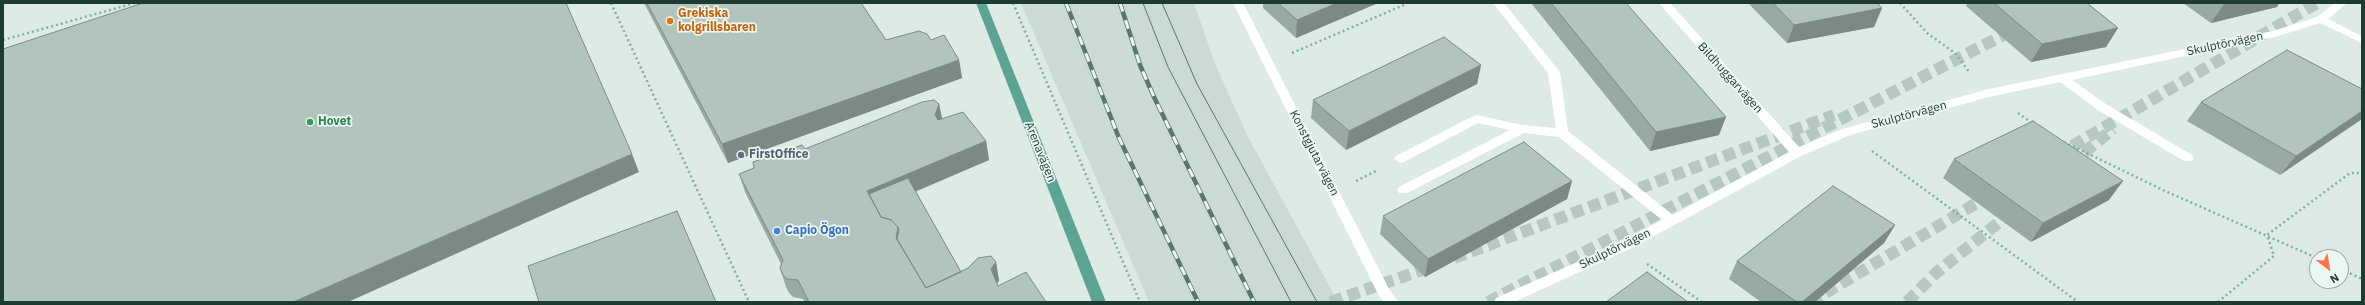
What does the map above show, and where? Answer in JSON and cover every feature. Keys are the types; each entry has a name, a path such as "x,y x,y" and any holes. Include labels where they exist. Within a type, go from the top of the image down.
{"main road":[{"name":"Arenavägen","path":"981,3 1099,302"}],"street":[{"name":"Konstgjutarvägen","path":"1238,3 1384,292 1391,302"},
{"path":"1498,3 1554,72 1562,134"},
{"name":"Bildhuggarvägen","path":"1664,3 1797,153"},
{"name":"Skulptörvägen","path":"1501,302 1625,246 1797,153 1846,132 1989,94 2276,34 2321,19 2342,3"},
{"path":"2321,19 2362,40"},
{"path":"2062,78 2102,108 2188,158"},
{"path":"1400,159 1476,119 1522,129 1562,134 1672,221"},
{"path":"1403,190 1522,129"}],"path":[{"path":"3,40 136,3"},
{"path":"611,3 749,302"},
{"path":"1013,3 1140,302"},
{"path":"1900,3 1927,33 1955,53 1968,71"},
{"path":"1293,52 1404,5"},
{"path":"1989,94 2038,126"},
{"path":"1846,132 2078,302"},
{"path":"2063,141 2165,191 2309,254"},
{"path":"2267,235 2350,173 2362,173"},
{"path":"2218,302 2274,256 2267,235"},
{"path":"1654,270 1702,302"},
{"path":"2349,273 2362,279"}],"shaded area":[{"path":"1021,3 1194,3 1215,64 1248,137 1338,302 1149,302"}],"building":[{"name":"Hovet","path":"143,3 566,3 632,154 293,302 3,302 3,49"},
{"path":"647,3 861,3 886,40 919,31 927,34 931,40 944,35 959,60 722,144"},
{"path":"1278,3 1337,3 1297,20"},
{"path":"1551,3 1626,3 1726,117 1656,132"},
{"path":"1773,3 1877,3 1882,8 1794,25"},
{"path":"1994,3 2087,3 2118,28 2042,44"},
{"path":"1444,37 1481,65 1349,131 1313,100"},
{"path":"2287,50 2362,89 2362,111 2296,156 2201,102"},
{"path":"934,100 939,104 935,115 938,120 963,112 986,141 867,191 881,217 891,220 898,227 896,238 926,288 968,268 978,258 991,256 996,262 991,269 998,286 1026,272 1046,302 809,302 798,280 787,279 783,275 780,268 783,260 739,174 754,168 753,162 802,145 805,149 922,102"},
{"path":"2033,121 2123,181 2043,223 1954,159"},
{"path":"1524,142 1572,181 1428,259 1383,216"},
{"path":"908,178 961,272 926,288 897,239 899,230 898,227 891,220 881,217 869,194"},
{"path":"1833,186 1895,225 1802,302 1797,302 1737,261"},
{"path":"677,211 716,302 539,302 528,266"},
{"path":"1647,272 1688,302 1606,302"}],"tunnel":[{"path":"2057,155 2317,3"},
{"path":"1488,302 2015,29"},
{"path":"1454,258 1834,115"},
{"path":"2070,164 2113,129"},
{"path":"1810,302 1992,194"},
{"path":"1907,302 1936,273 2014,210"},
{"path":"1331,302 1433,266"}],"tram line":[{"path":"1143,3 1168,67 1291,302"},
{"path":"1162,3 1197,84 1317,302"}],"railway":[{"path":"1066,3 1119,138 1198,302"},
{"path":"1120,3 1140,65 1154,97 1254,302"}],"place":[{"name":"Grekiska kolgrillsbaren","path":"670,21"},
{"name":"Hovet","path":"310,122"},
{"name":"FirstOffice","path":"741,155"},
{"name":"Capio Ögon","path":"777,231"}]}
